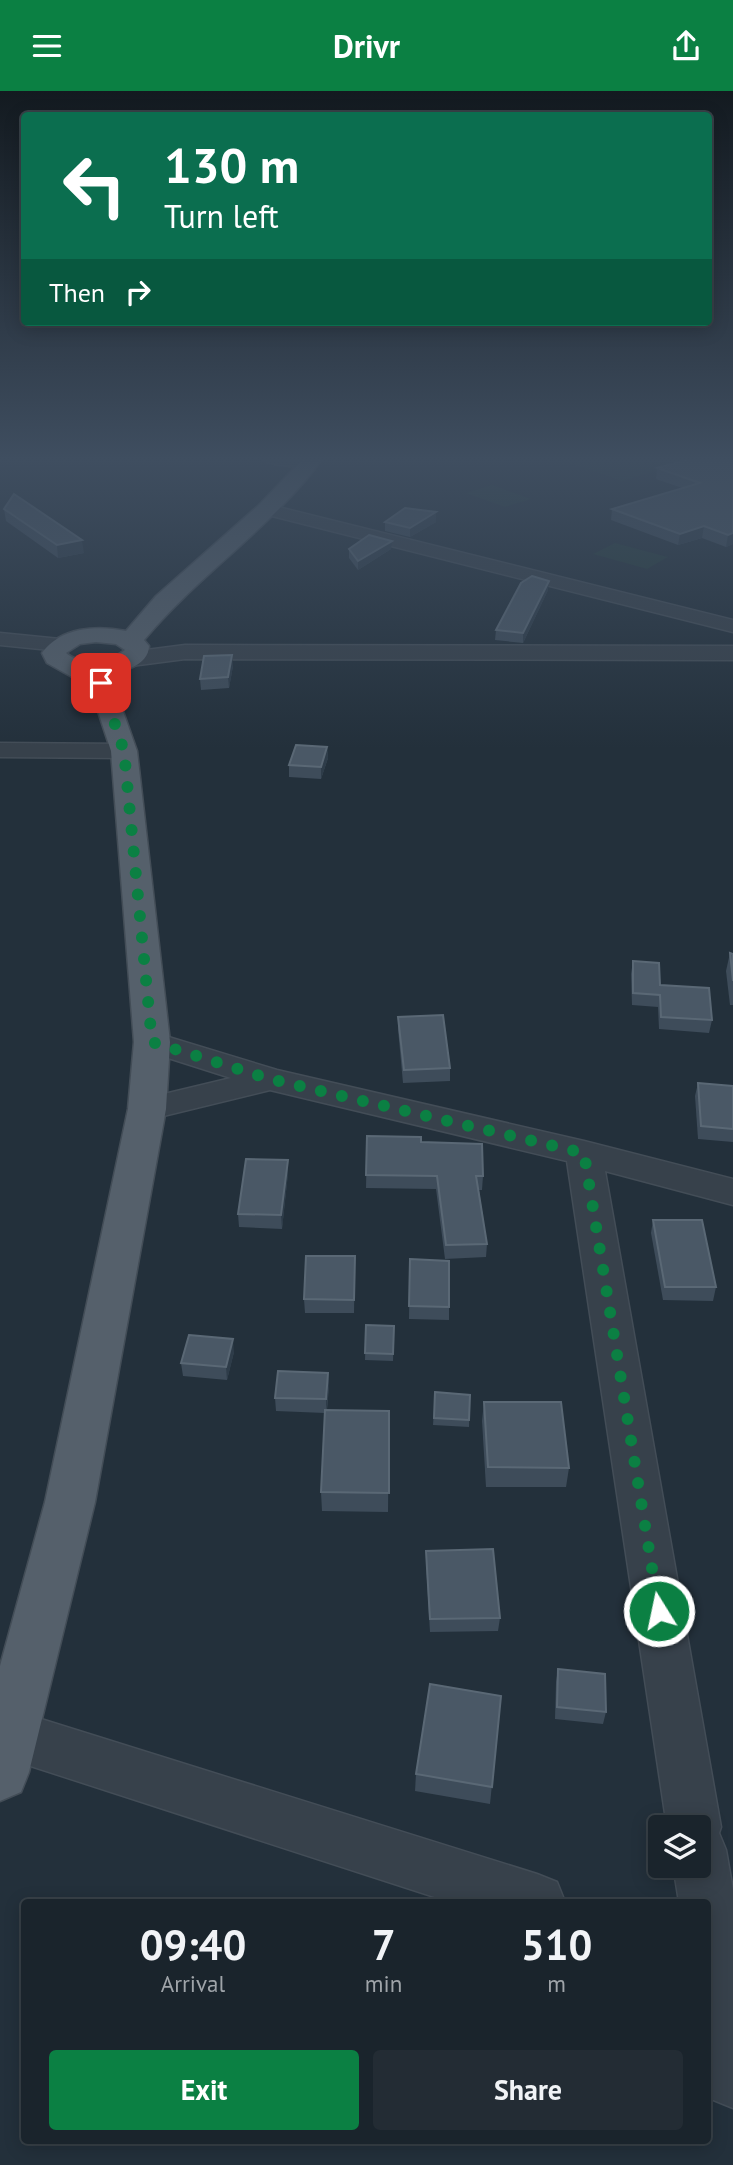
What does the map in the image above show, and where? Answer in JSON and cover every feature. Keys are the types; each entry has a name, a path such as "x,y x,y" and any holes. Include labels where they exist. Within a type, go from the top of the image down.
{"main road":[{"path":"95,655 164,601 215,555"},
{"path":"95,655 164,601"},
{"path":"5,1753 70,1502 147,1109 152,1042 124,751 95,655"}],"street":[{"path":"449,555 733,626"},
{"path":"0,639 95,655"},
{"path":"11,653 733,653"},
{"path":"0,750 124,751"},
{"path":"152,1042 270,1079 584,1153 733,1192"},
{"path":"147,1109 270,1079"},
{"path":"584,1153 693,1815"},
{"path":"5,1753 526,1899"},
{"path":"703,1878 706,1899"},
{"path":"711,1922 719,1960 733,2077"}],"green space":[{"path":"596,555 668,557 647,569"}],"building":[{"path":"353,555 369,555 358,561"},
{"path":"532,576 549,581 523,633 496,630 521,583"},
{"path":"232,655 228,677 200,679 204,656"},
{"path":"296,745 327,747 321,767 289,765"},
{"path":"730,953 733,954 733,981"},
{"path":"633,961 659,963 660,985 709,988 712,1020 661,1017 660,995 633,993"},
{"path":"443,1015 450,1068 404,1070 398,1017"},
{"path":"698,1083 733,1086 733,1129 701,1126"},
{"path":"367,1136 421,1137 421,1142 482,1144 483,1176 476,1176 487,1244 446,1245 437,1176 366,1175"},
{"path":"246,1159 288,1160 281,1215 238,1214"},
{"path":"653,1220 702,1220 716,1287 665,1287"},
{"path":"306,1256 355,1256 354,1300 304,1299"},
{"path":"410,1259 449,1261 449,1307 409,1306"},
{"path":"366,1325 394,1326 393,1354 365,1353"},
{"path":"189,1335 233,1339 226,1367 181,1363"},
{"path":"278,1371 328,1373 326,1399 275,1398"},
{"path":"435,1392 470,1395 469,1420 434,1418"},
{"path":"484,1402 561,1402 569,1468 488,1467"},
{"path":"325,1410 389,1411 389,1493 321,1492"},
{"path":"493,1549 500,1618 430,1619 426,1551"},
{"path":"558,1669 605,1674 606,1712 557,1707"},
{"path":"430,1684 501,1696 492,1787 416,1774"}],"route":[{"path":"101,683 124,751 152,1042 270,1079 584,1153 659,1611"}]}
